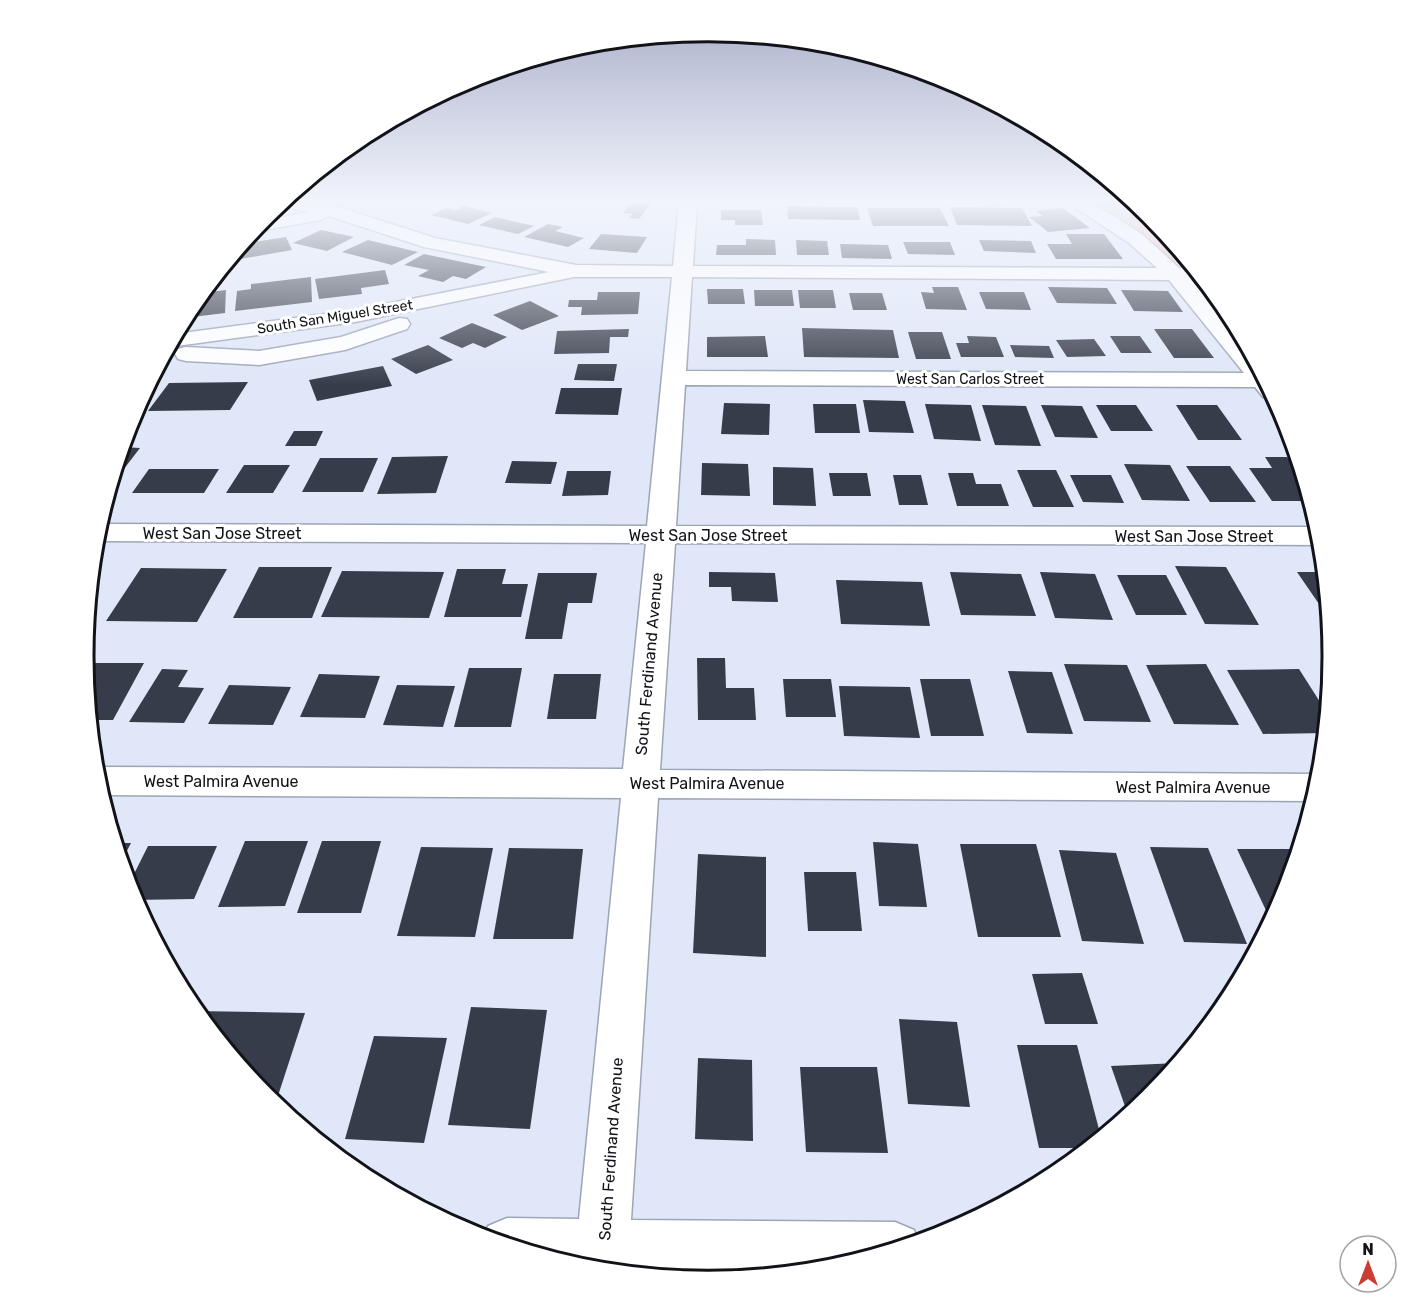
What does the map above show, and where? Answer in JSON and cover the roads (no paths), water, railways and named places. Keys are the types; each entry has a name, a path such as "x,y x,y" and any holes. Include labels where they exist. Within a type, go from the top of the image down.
{"street":[{"path":"536,263 576,271 681,273 1188,274"},
{"name":"South Ferdinand Avenue","path":"602,1258 682,263"},
{"path":"1172,263 1188,274 1232,336"},
{"name":"South San Miguel Street","path":"182,340 355,316 497,289 576,271"},
{"name":"South San Miguel Street","path":"174,353 259,358 345,343 497,289"},
{"name":"West San Carlos Street","path":"674,378 1259,384"},
{"name":"West San Jose Street","path":"107,533 1310,536"},
{"name":"West Palmira Avenue","path":"107,781 639,782 1307,788"},
{"path":"568,1253 602,1258 863,1250"}]}
